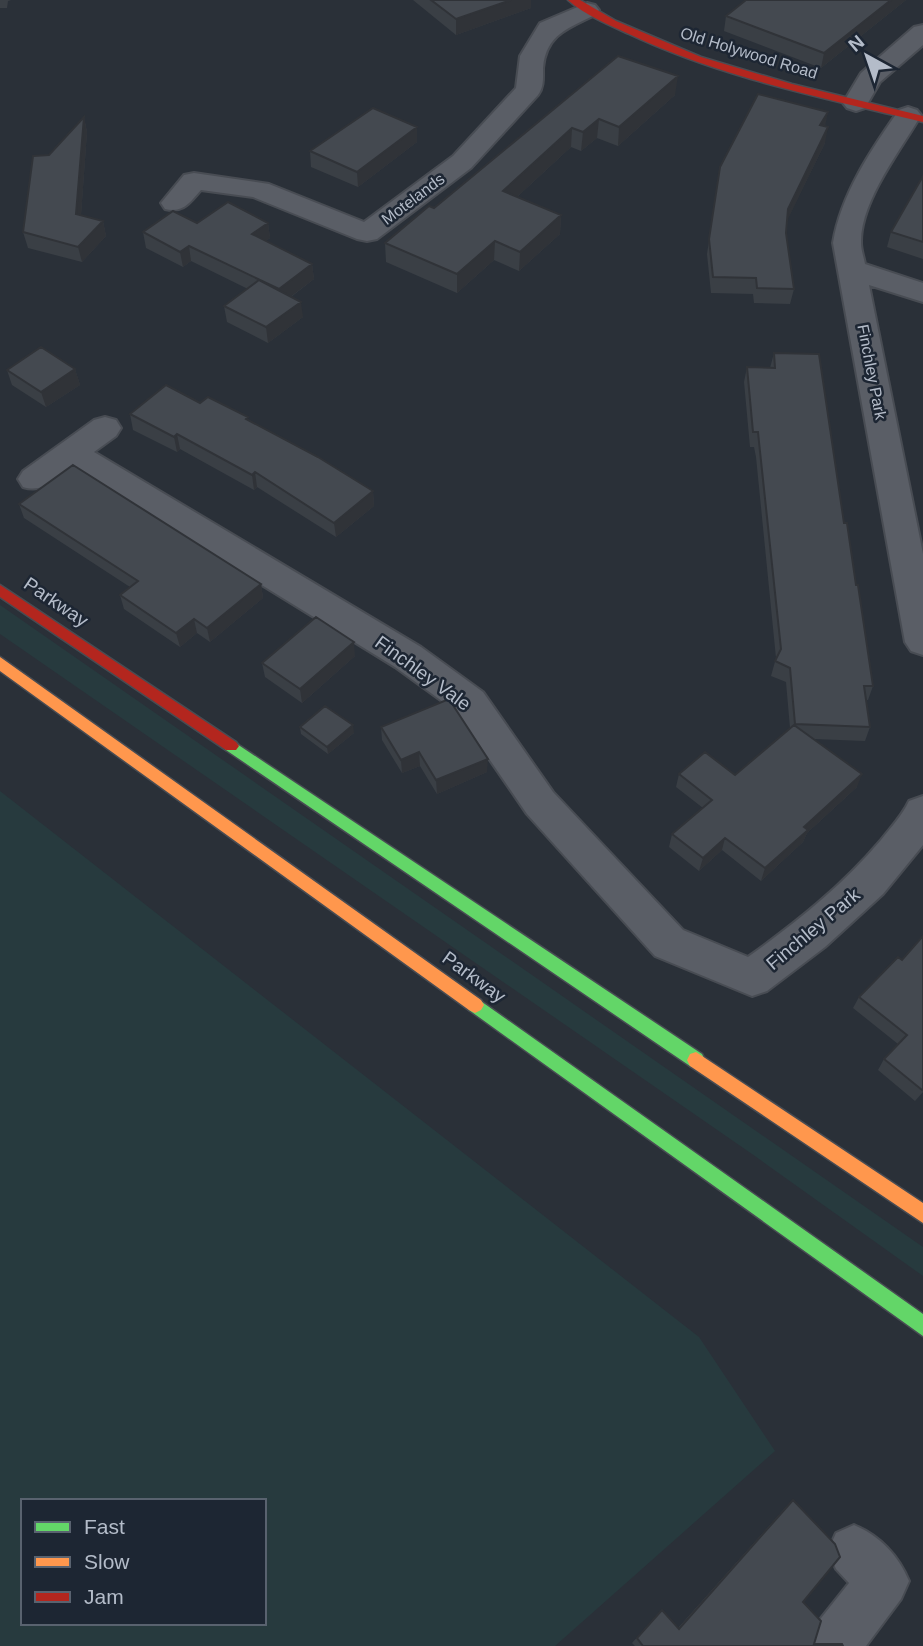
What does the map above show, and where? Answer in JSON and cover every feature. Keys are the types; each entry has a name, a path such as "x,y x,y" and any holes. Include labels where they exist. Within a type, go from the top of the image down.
{"main road":[{"name":"Old Holywood Road","path":"580,5 669,47 713,63 915,117"},
{"name":"Parkway","path":"0,590 923,1214"},
{"name":"Parkway","path":"0,663 923,1326"}],"street":[{"name":"Motelands","path":"175,203 194,181 258,190 367,233 462,162 529,90 532,56 549,28 580,5"},
{"path":"856,103 870,78 923,32"},
{"name":"Finchley Park","path":"915,117 858,202 848,225 847,243 923,640"},
{"path":"853,270 923,293"},
{"path":"34,479 105,428"},
{"name":"Finchley Vale","path":"72,453 408,657 470,702 540,803 669,943 752,978"},
{"name":"Finchley Park","path":"752,978 811,935 869,882 918,823 923,812"},
{"path":"833,1646 883,1581 854,1551"}],"green space":[{"path":"0,605 923,1247 923,1276 752,1154 0,634"},
{"path":"0,791 699,1337 775,1451 555,1646 0,1646"}],"building":[{"path":"431,0 511,0 456,19"},
{"path":"746,0 891,0 824,53 726,16"},
{"path":"618,56 678,76 619,127 599,119 583,132 572,128 503,191 561,215 520,252 495,241 457,274 385,243 429,206 434,208"},
{"path":"758,94 828,112 820,125 828,127 788,209 786,233 794,289 757,288 756,278 713,277 709,239 720,167"},
{"path":"373,108 417,127 357,172 310,151"},
{"path":"84,117 76,214 103,221 78,247 23,232 33,156 49,155"},
{"path":"923,176 923,242 891,232"},
{"path":"228,202 268,223 252,234 312,264 279,289 189,246 180,252 143,232 173,211 197,223"},
{"path":"259,280 301,302 266,327 224,306"},
{"path":"41,347 75,369 41,392 7,370"},
{"path":"774,353 819,354 844,523 847,523 873,686 864,686 870,727 795,724 790,668 775,661 781,649 758,432 753,432 747,367 775,368"},
{"path":"166,385 200,403 208,397 248,417 246,419 318,457 373,491 334,523 255,472 252,475 177,434 174,437 130,414"},
{"path":"73,465 261,584 207,628 194,619 176,633 120,595 138,581 19,504"},
{"path":"316,617 354,642 300,689 262,663"},
{"path":"449,699 488,759 436,780 419,752 401,760 381,727"},
{"path":"325,706 353,725 327,747 300,727"},
{"path":"794,725 862,774 804,827 808,830 765,868 725,838 703,858 672,834 712,800 679,774 705,752 735,775"},
{"path":"923,936 922,1090 884,1059 907,1035 859,997 898,957 902,960"},
{"path":"793,1500 835,1544 840,1557 803,1602 821,1621 814,1644 843,1646 643,1646 637,1638 662,1610 679,1629"}],"traffic: fast":[{"path":"231,746 696,1060"},
{"path":"475,1005 923,1326"}],"traffic: slow":[{"path":"0,663 475,1005"},
{"path":"696,1060 923,1214"}],"traffic: jam":[{"path":"573,0 612,23 698,59 788,86 923,119"},
{"path":"0,590 231,746"}]}
